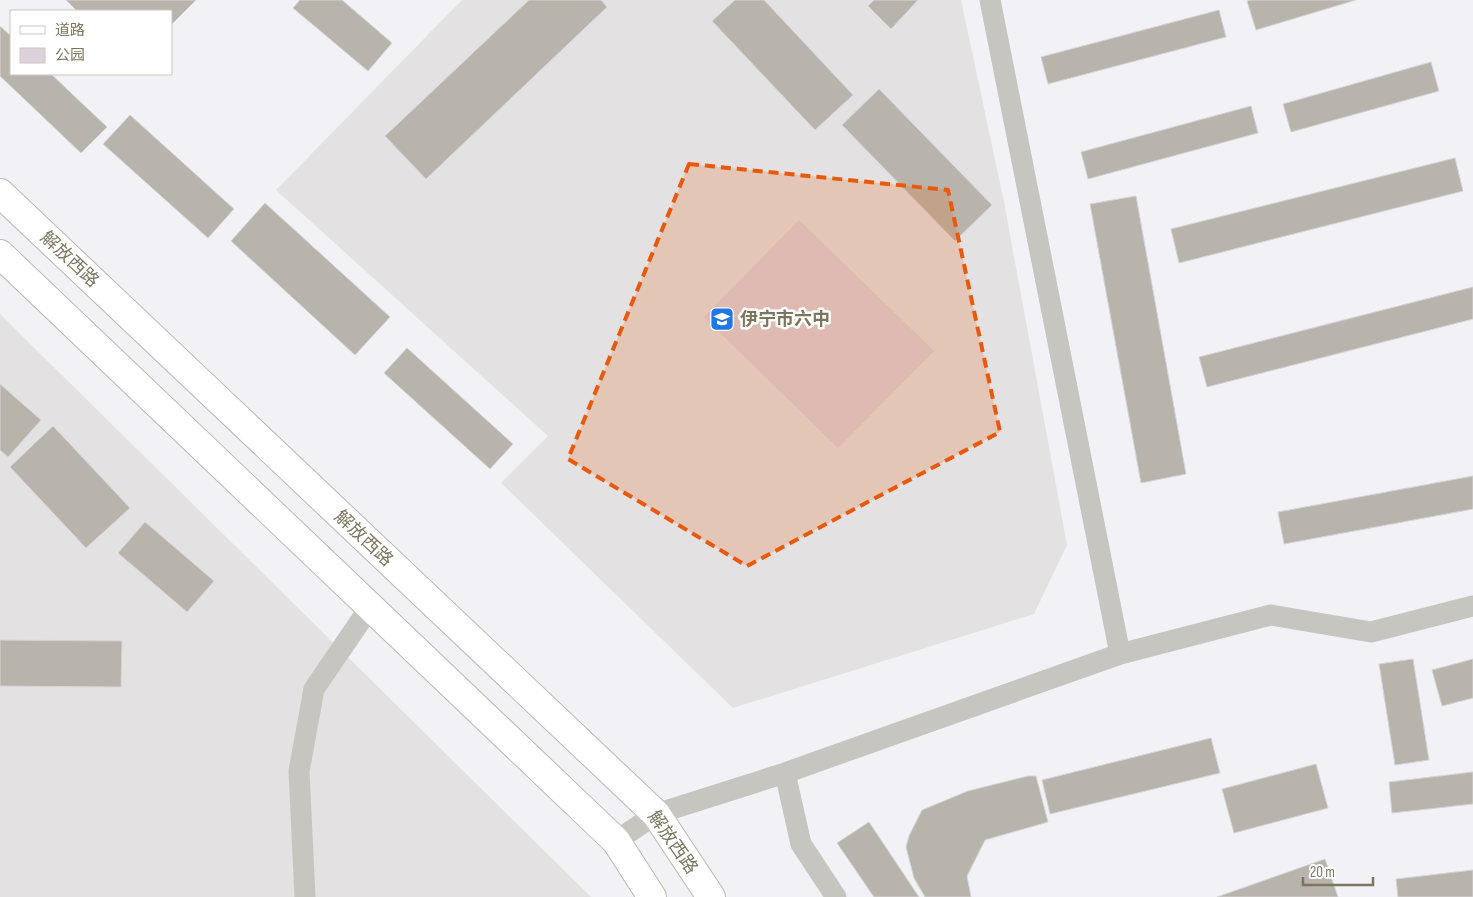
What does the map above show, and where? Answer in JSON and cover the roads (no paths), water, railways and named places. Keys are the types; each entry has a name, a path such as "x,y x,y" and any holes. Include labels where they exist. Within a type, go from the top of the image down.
{"main road":[{"name":"解放西路","path":"0,193 656,814 711,897"},
{"path":"0,254 616,841 652,897"}],"street":[{"path":"990,0 1120,654"},
{"path":"616,841 656,814 785,773 1120,654 1271,615 1371,632 1473,606"},
{"path":"305,897 299,770 314,689 370,607"},
{"path":"785,773 801,844 836,897"}],"place":[{"name":"伊宁市六中","path":"722,319"}]}
